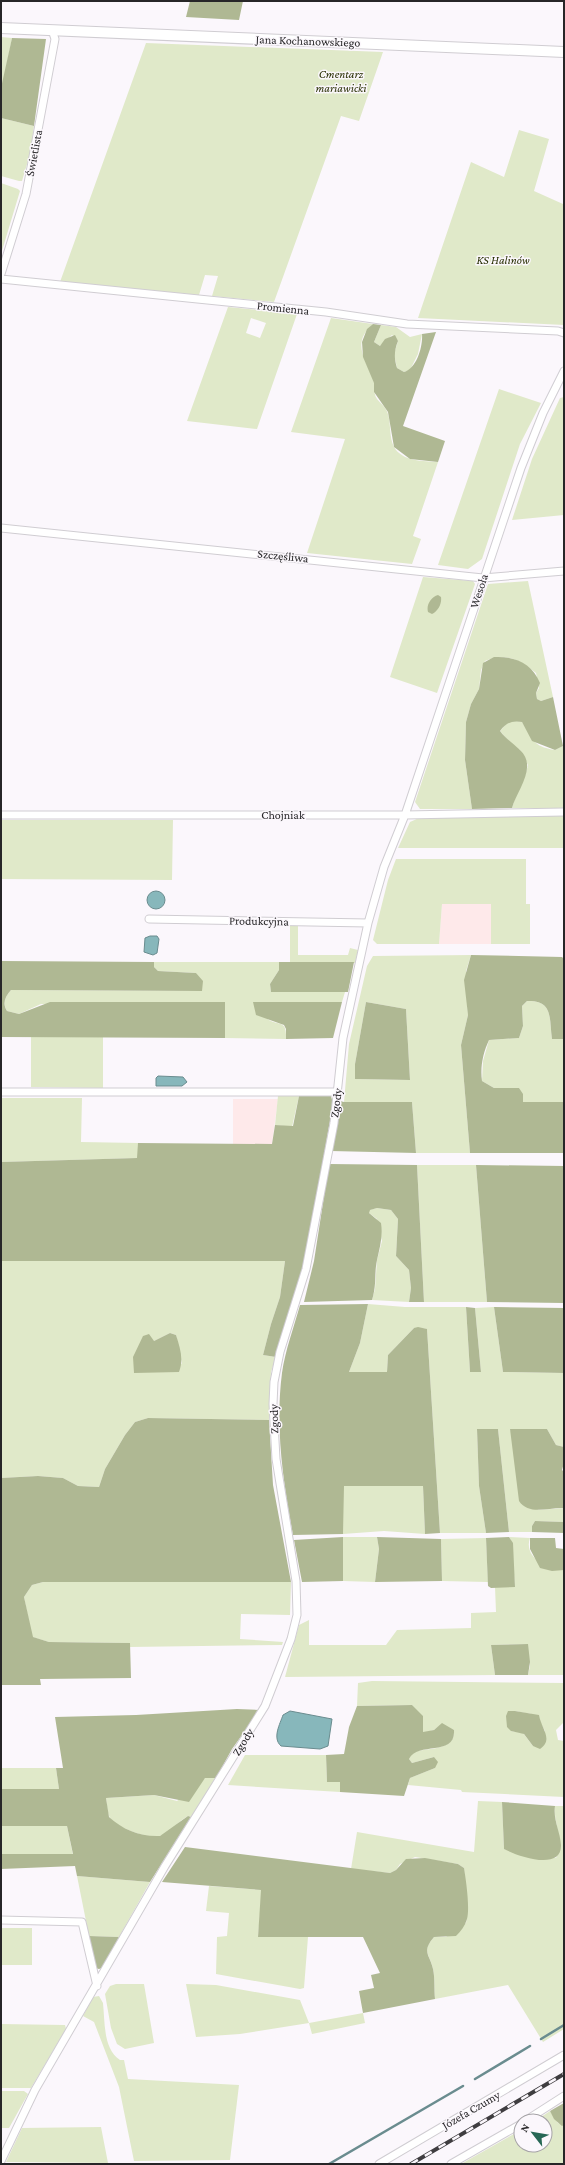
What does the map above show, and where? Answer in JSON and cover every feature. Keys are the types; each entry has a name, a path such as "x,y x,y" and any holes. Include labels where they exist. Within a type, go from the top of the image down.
{"street":[{"name":"Jana Kochanowskiego","path":"1,28 564,52"},
{"name":"Świetlista","path":"1,274 26,194 36,147 55,39 52,30"},
{"name":"Promienna","path":"1,279 326,312 408,324 558,331 564,334"},
{"name":"Wesoła","path":"405,815 521,468 543,413 564,371"},
{"name":"Szczęśliwa","path":"1,528 483,578 564,571"},
{"name":"Chojniak","path":"1,815 405,815 564,812"},
{"name":"Zgody","path":"1,2161 35,2090 97,1986 165,1866 265,1706 274,1686 295,1626 296,1581 276,1459 273,1404 274,1382 280,1352 306,1269 338,1092 343,1038 368,923 384,868 405,815"},
{"name":"Produkcyjna","path":"149,920 368,923"},
{"path":"1,1092 338,1092"},
{"path":"1,1920 82,1922 97,1986"},
{"name":"Józefa Czumy","path":"379,2164 564,2055"},
{"path":"537,2113 564,2096"},
{"path":"451,2164 513,2129"}],"shaded area":[{"path":"442,904 491,904 491,944 439,944"},
{"path":"233,1099 278,1099 272,1144 233,1144"}],"green space":[{"path":"190,1 243,1 239,20 186,17"},
{"path":"1,37 12,38 2,88 1,88"},
{"path":"12,38 46,39 34,126 1,118 1,88"},
{"name":"Cmentarz mariawicki","path":"146,43 383,52 359,121 341,116 274,302 212,296 218,276 205,275 199,295 60,282"},
{"path":"1,118 34,126 30,154 22,181 1,176"},
{"name":"KS Halinów","path":"519,130 549,139 534,191 563,204 564,203 564,325 418,318 471,162 504,177"},
{"path":"1,183 20,191 1,254"},
{"path":"228,307 297,314 257,429 187,421","holes":["251,318 266,323 260,338 246,333"]},
{"path":"331,318 373,324 362,338 362,352 374,382 376,397 385,407 388,414 391,439 394,447 403,456 408,458 420,461 438,462 413,536 421,539 412,564 307,553 345,439 291,432"},
{"path":"373,324 381,325 374,342 380,346 385,339 395,335 398,341 395,351 396,364 397,368 404,372 409,370 416,361 420,350 422,334 436,332 403,426 445,441 438,462 410,459 394,447 388,412 374,392 374,383 363,357 362,342 367,329"},
{"path":"381,325 396,327 410,337 422,334 418,354 410,370 404,372 397,368 394,354 398,341 392,335 380,346 374,342"},
{"path":"499,389 541,403 520,444 482,559 468,569 438,565"},
{"path":"564,397 564,515 512,520 532,459 560,398"},
{"path":"423,577 473,581 475,584 437,693 390,677"},
{"path":"528,581 553,697 541,701 537,699 536,693 539,688 536,673 524,664 506,657 493,658 485,661 481,670 479,689 471,704 466,722 465,760 472,809 420,809 415,802 488,584"},
{"path":"438,595 441,597 440,605 432,614 428,612 428,604 431,599"},
{"path":"494,657 508,658 522,662 537,676 540,683 536,693 537,699 541,701 553,697 563,746 555,750 532,741 522,722 515,721 507,724 500,731 520,750 525,757 527,771 525,779 512,808 472,809 465,760 466,722 471,704 479,689 483,663"},
{"path":"508,722 522,722 537,744 555,750 563,746 564,808 512,808 528,765 520,750 513,746 500,731"},
{"path":"564,815 564,848 398,848 410,822 419,818"},
{"path":"1,820 173,820 172,880 1,879"},
{"path":"396,859 526,859 526,904 530,904 530,944 491,944 491,904 442,904 439,944 377,944 373,940 388,880"},
{"path":"290,925 298,925 298,955 348,955 350,948 358,950 355,963 290,962"},
{"path":"471,955 466,971 468,1015 461,1045 470,1153 416,1153 412,1102 344,1102 349,1044 367,966 373,956","holes":["366,1002 406,1009 410,1080 355,1079 355,1064"]},
{"path":"471,955 562,957 564,959 564,1039 552,1039 550,1018 546,1007 536,1002 527,1001 522,1006 523,1026 519,1038 489,1040 485,1050 481,1071 482,1081 494,1088 519,1088 523,1094 523,1102 564,1102 564,1153 470,1153 461,1045 468,1015 464,980"},
{"path":"1,961 154,962 154,967 158,971 196,973 203,981 202,991 11,990 4,1003 7,1011 19,1014 50,1002 225,1002 225,1038 1,1037"},
{"path":"154,962 279,962 279,970 270,984 271,992 345,992 342,1002 254,1003 269,1020 284,1026 286,1039 225,1038 225,1002 41,1004 19,1014 7,1011 5,1008 5,1000 11,990 202,991 196,973 158,971 154,967"},
{"path":"279,962 354,962 348,992 271,992 270,984 279,970"},
{"path":"527,1001 536,1002 546,1007 550,1018 552,1039 564,1039 564,1102 523,1102 519,1088 494,1088 482,1081 483,1061 489,1040 519,1038 523,1026 522,1006"},
{"path":"253,1002 342,1002 333,1038 286,1039 286,1029 284,1025 256,1015"},
{"path":"366,1002 406,1009 410,1080 355,1079 355,1064"},
{"path":"31,1037 103,1037 103,1088 31,1087"},
{"path":"278,1096 299,1096 292,1127 275,1125"},
{"path":"299,1096 331,1096 333,1104 305,1261 276,1357 263,1355 280,1297 285,1261 1,1261 1,1162 137,1158 138,1143 272,1144 275,1125 293,1126"},
{"path":"1,1098 82,1098 81,1142 138,1143 138,1158 1,1162"},
{"path":"340,1101 412,1102 416,1153 331,1151"},
{"path":"329,1164 417,1165 424,1302 409,1302 411,1288 409,1270 396,1256 398,1219 391,1210 377,1208 370,1210 369,1213 381,1223 382,1228 372,1300 304,1302 314,1261"},
{"path":"417,1165 476,1165 487,1302 424,1302"},
{"path":"476,1165 564,1166 564,1303 487,1302"},
{"path":"377,1208 391,1210 398,1219 396,1256 409,1270 411,1288 409,1302 372,1300 375,1289 377,1260 382,1241 377,1219 369,1213 369,1210"},
{"path":"1,1261 285,1261 280,1297 263,1355 276,1357 271,1372 269,1420 148,1418 135,1422 125,1435 105,1469 99,1487 78,1486 63,1478 38,1476 1,1478","holes":["170,1333 176,1335 182,1364 154,1341"]},
{"path":"368,1304 405,1307 466,1307 470,1372 481,1372 475,1308 494,1307 503,1372 564,1373 564,1447 556,1445 547,1429 510,1429 538,1510 564,1508 564,1522 535,1521 532,1526 532,1532 509,1532 498,1429 477,1429 479,1486 486,1533 440,1533 427,1329 414,1328 388,1355 387,1372 349,1372 360,1343"},
{"path":"368,1304 360,1343 349,1372 387,1372 388,1355 414,1328 418,1327 427,1329 440,1533 425,1534 423,1486 344,1486 343,1534 293,1535 283,1475 279,1414 283,1365 300,1305"},
{"path":"466,1307 475,1308 481,1372 470,1372"},
{"path":"494,1307 564,1308 564,1373 503,1372"},
{"path":"170,1333 176,1335 180,1349 181,1363 179,1372 134,1373 133,1357 143,1336 149,1334 154,1341"},
{"path":"148,1418 269,1420 273,1485 291,1582 43,1582 32,1585 24,1597 33,1637 49,1642 130,1643 131,1678 40,1679 41,1685 1,1685 1,1478 38,1476 63,1478 78,1486 99,1487 105,1469 125,1435 135,1422"},
{"path":"477,1429 498,1429 509,1532 486,1533 479,1486"},
{"path":"510,1429 547,1429 556,1445 564,1447 564,1463 562,1470 564,1472 564,1508 534,1510 523,1506 519,1501"},
{"path":"343,1486 423,1486 425,1534 384,1531 343,1534"},
{"path":"535,1521 564,1522 564,1533 532,1532 532,1526"},
{"path":"343,1537 377,1537 379,1549 375,1582 343,1581"},
{"path":"343,1537 343,1581 302,1582 294,1540"},
{"path":"377,1537 441,1539 442,1581 375,1582 379,1549"},
{"path":"509,1537 530,1538 530,1551 538,1562 551,1568 564,1570 564,1675 528,1675 530,1666 527,1644 491,1645 495,1675 285,1677 299,1625 309,1620 309,1645 386,1645 397,1630 471,1628 471,1613 496,1612 495,1587 515,1586 511,1540"},
{"path":"509,1537 513,1543 515,1587 491,1588 488,1586 486,1538"},
{"path":"486,1538 488,1582 442,1581 441,1539"},
{"path":"530,1538 555,1538 556,1548 564,1549 564,1570 552,1571 540,1568 530,1549"},
{"path":"43,1582 291,1582 290,1615 241,1614 240,1639 283,1642 282,1645 129,1647 130,1643 49,1642 32,1637 24,1597 32,1585"},
{"path":"528,1644 530,1662 528,1675 495,1675 491,1645"},
{"path":"372,1681 564,1683 564,1722 556,1730 558,1740 564,1741 564,1797 462,1792 461,1790 408,1785 410,1778 435,1768 434,1757 412,1763 409,1759 411,1753 438,1748 445,1745 450,1742 453,1737 454,1730 439,1726 434,1730 423,1733 412,1705 357,1706 358,1683","holes":["515,1711 534,1715 539,1720 545,1731 533,1746 523,1733 511,1731"]},
{"path":"412,1705 423,1716 423,1732 434,1730 442,1723 454,1730 453,1738 449,1743 443,1746 420,1751 409,1759 412,1763 434,1757 438,1762 435,1768 410,1778 404,1796 340,1792 340,1782 327,1782 326,1755 344,1754 349,1727 357,1706"},
{"path":"237,1709 260,1710 232,1749 216,1778 205,1778 189,1802 154,1795 106,1798 109,1817 120,1826 139,1834 160,1836 188,1816 191,1817 150,1882 77,1876 75,1866 1,1869 1,1854 73,1854 67,1826 1,1826 1,1789 59,1789 56,1768 63,1768 55,1717 136,1715"},
{"path":"508,1711 539,1715 546,1734 546,1742 540,1749 533,1746 524,1734 511,1731 507,1727 506,1716"},
{"path":"245,1755 326,1755 327,1782 340,1782 340,1792 228,1785"},
{"path":"1,1768 56,1768 59,1789 1,1789"},
{"path":"205,1778 216,1778 191,1817 188,1816 184,1818 171,1830 160,1836 148,1836 132,1832 118,1825 109,1816 106,1798 154,1795 177,1801"},
{"path":"478,1801 502,1802 504,1849 556,1858 559,1839 555,1806 564,1806 564,2029 543,2042 508,1985 435,1999 434,1972 427,1950 434,1937 446,1937 466,1923 467,1917 464,1868 458,1864 415,1857 400,1864 396,1870 390,1873 351,1869 357,1832 474,1852"},
{"path":"502,1802 555,1806 555,1816 561,1845 559,1853 554,1858 538,1860 504,1849"},
{"path":"1,1826 67,1826 73,1855 1,1854"},
{"path":"185,1847 390,1873 396,1870 406,1859 425,1858 458,1864 464,1868 467,1887 468,1914 463,1928 456,1936 434,1937 428,1946 427,1950 434,1972 435,1999 363,2013 359,1991 374,1988 371,1975 380,1973 363,1937 258,1937 261,1890 162,1882"},
{"path":"77,1876 150,1882 119,1937 89,1936"},
{"path":"209,1886 262,1890 258,1937 308,1937 304,1988 300,1989 216,1974 217,1937 227,1936 229,1913 206,1911"},
{"path":"1,1928 32,1928 32,1965 1,1965"},
{"path":"89,1936 119,1937 102,1968 95,1968"},
{"path":"116,1984 144,1984 154,2043 125,2049 117,2044 111,2028 105,1994 110,1986"},
{"path":"186,1984 216,1985 300,2000 309,2023 240,2034 196,2037"},
{"path":"99,1996 103,2003 106,2034 110,2049 120,2060 124,2060 128,2079 239,2085 230,2160 134,2161 119,2087 94,2022 83,2016 93,1997"},
{"path":"363,2013 365,2023 312,2034 309,2023"},
{"path":"1,2024 65,2025 66,2029 31,2088 1,2088"},
{"path":"1,2091 24,2091 28,2094 9,2128 1,2128"},
{"path":"564,2103 564,2125 562,2126 554,2119 553,2113 550,2111"},
{"path":"553,2116 558,2123 564,2125 564,2164 461,2164 513,2135 513,2153 553,2153"},
{"path":"101,2127 108,2163 6,2162 22,2128"}],"water":[{"path":"156,891 162,894 165,900 162,906 156,909 150,906 147,900 150,894"},
{"path":"157,936 159,939 157,953 153,955 144,952 145,938"},
{"path":"158,1076 183,1077 187,1082 182,1086 156,1086 156,1078"},
{"path":"290,1711 332,1719 328,1746 320,1749 281,1746 277,1739 278,1731 283,1715"}],"waterway":[{"path":"541,2039 564,2025"},
{"path":"475,2079 530,2046"},
{"path":"329,2164 463,2086"}],"railway":[{"path":"411,2164 564,2074"}]}
